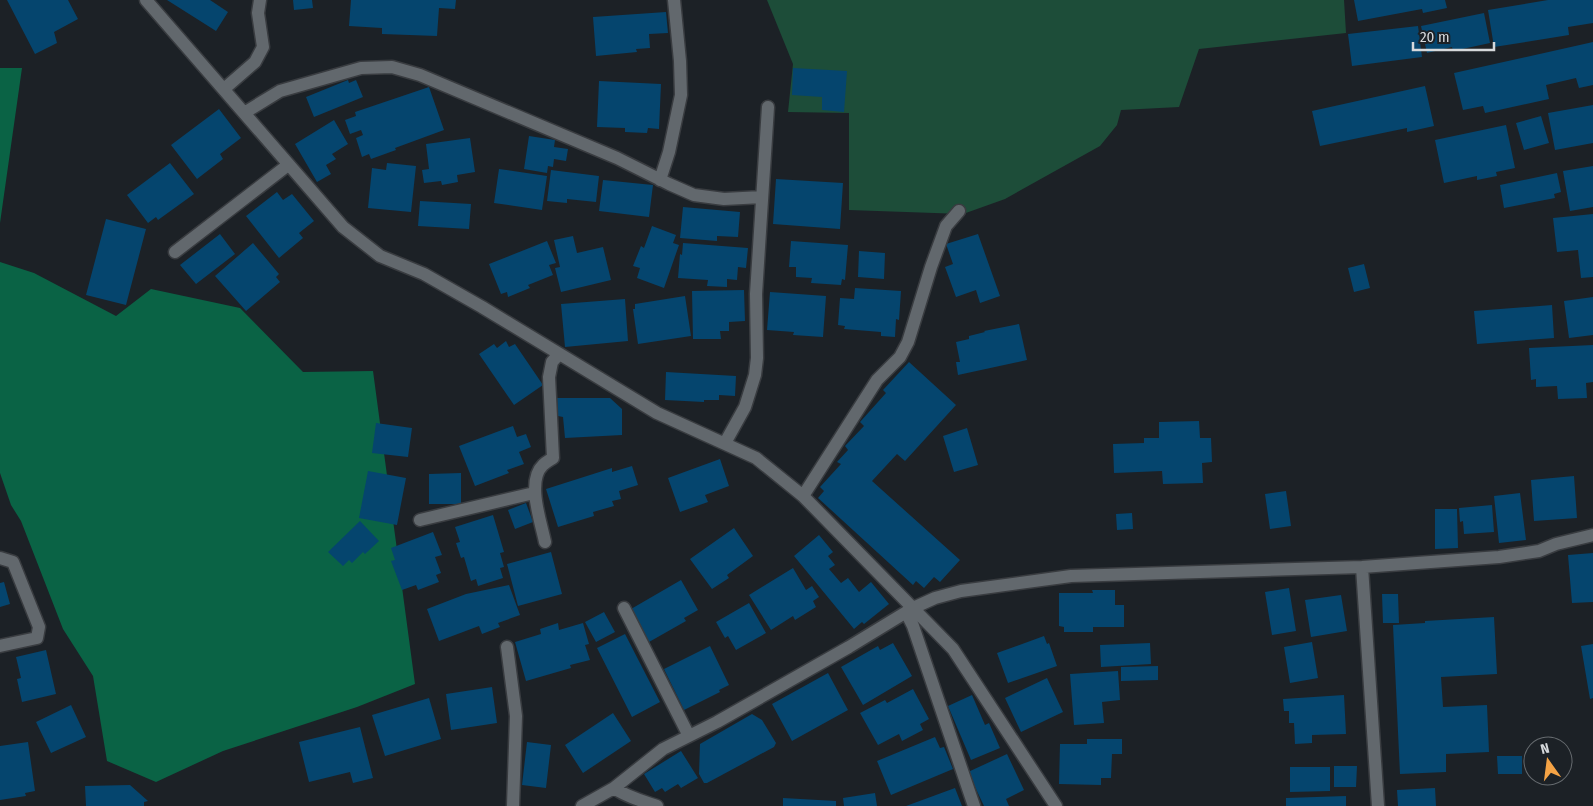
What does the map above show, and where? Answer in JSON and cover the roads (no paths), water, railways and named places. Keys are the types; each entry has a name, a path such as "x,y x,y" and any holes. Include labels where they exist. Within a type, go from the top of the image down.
{"street":[{"path":"146,0 343,227 380,256 424,274 657,413 756,458 803,496 910,610 953,649 1056,806"},
{"path":"224,89 255,62 264,47 258,13 260,0"},
{"path":"660,180 669,152 681,95 674,0"},
{"path":"244,113 280,91 361,68 392,68 420,75 617,158 694,195 724,199 762,197"},
{"path":"725,443 745,407 755,375 757,358 756,294 768,107"},
{"path":"175,252 288,165"},
{"path":"803,496 878,380 900,357 904,350 946,226 959,211"},
{"path":"546,542 534,493 537,474 542,465 553,458 549,377 552,362 559,354"},
{"path":"420,520 534,493"},
{"path":"582,806 614,788 662,748 717,722 910,610 935,598 961,592 1071,576 1362,567 1520,554 1593,535"},
{"path":"0,558 13,562 39,627 37,638 0,646"},
{"path":"1362,567 1378,806"},
{"path":"624,608 688,736"},
{"path":"910,610 913,626 974,806"},
{"path":"507,647 516,716 513,806"},
{"path":"614,788 621,793 657,806"}]}
